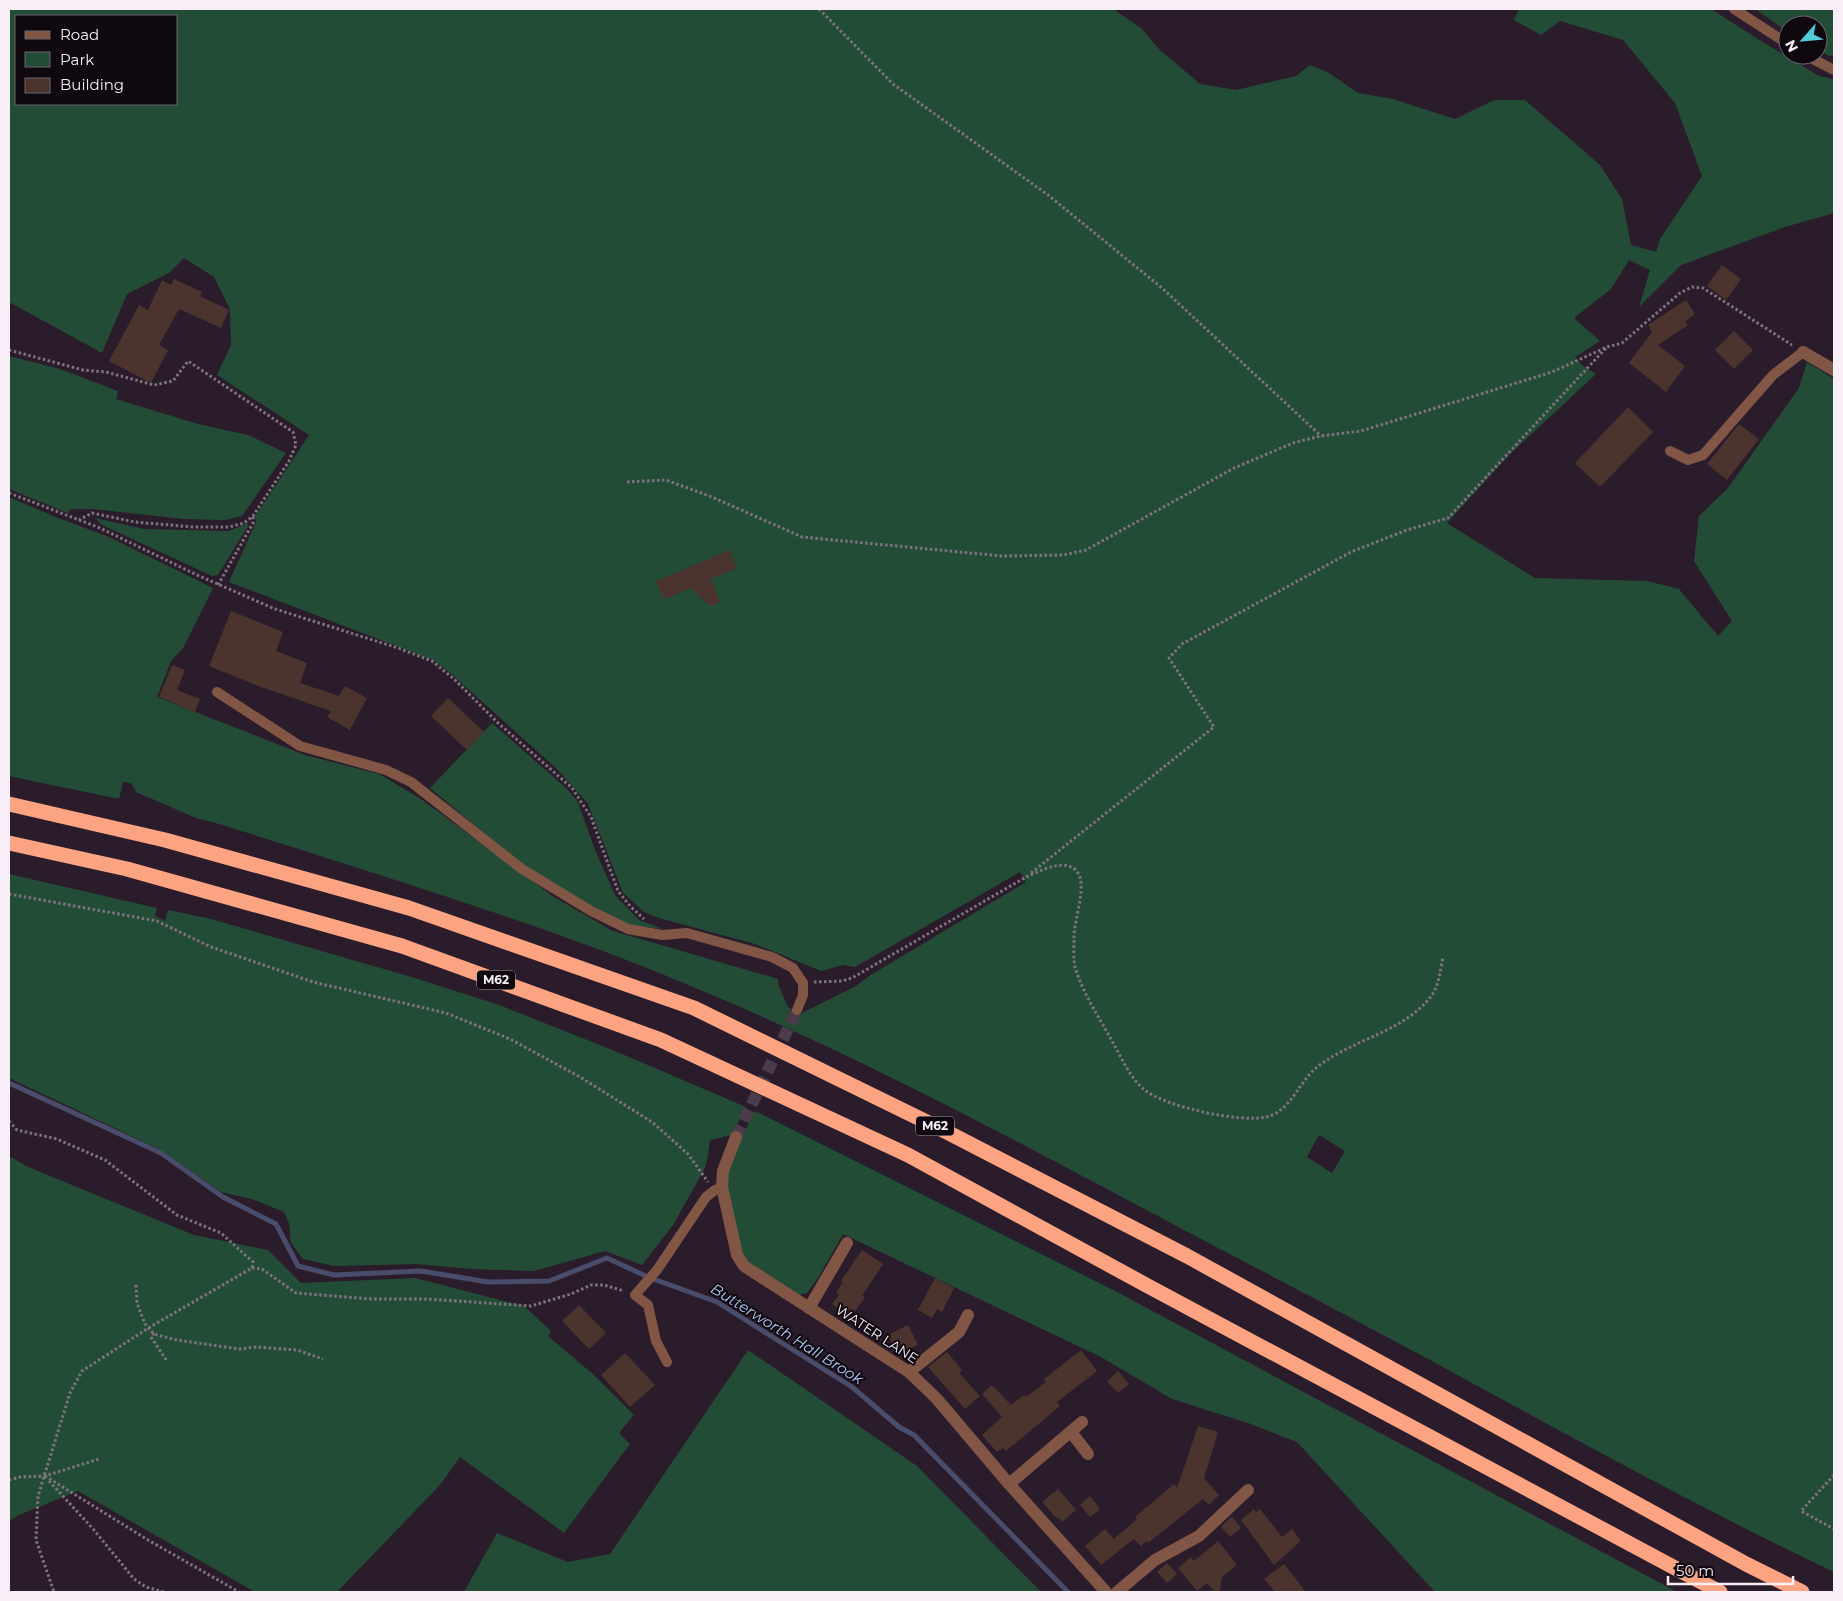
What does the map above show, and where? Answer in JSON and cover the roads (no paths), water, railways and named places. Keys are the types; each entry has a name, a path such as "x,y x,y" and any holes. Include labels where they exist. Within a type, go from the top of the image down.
{"highway":[{"name":"M62","path":"9,804 165,840 409,908 694,1008 943,1130 1187,1256 1746,1564 1802,1592"},
{"name":"M62","path":"9,843 127,869 402,946 661,1040 908,1156 1137,1281 1720,1592"},
{"name":"M62","path":"1746,1564 1811,1592"}],"street":[{"path":"1803,352 1834,370"},
{"name":"WATER LANE","path":"736,1137 718,1189 737,1255 744,1266 909,1372 937,1399 1009,1484 1106,1592"},
{"path":"809,1308 847,1243"},
{"path":"909,1372 959,1332 968,1315"},
{"path":"1009,1484 1082,1422"},
{"path":"1071,1432 1088,1454"},
{"path":"1117,1592 1155,1560 1199,1536 1248,1490"}],"lane":[{"path":"1734,9 1778,38"},
{"path":"1670,451 1688,460 1703,455 1773,375 1803,352"},
{"path":"218,692 300,746 386,770 411,782 522,869 591,911 628,929 662,935 687,933 772,957 793,968 803,983 803,995 797,1010"},
{"path":"666,1362 656,1341 648,1305 635,1294 657,1270 706,1196 718,1189"}],"waterway":[{"name":"Butterworth Hall Brook","path":"9,1083 161,1153 223,1197 276,1224 298,1266 334,1275 421,1271 488,1282 549,1281 607,1258 648,1277 717,1302 852,1387 899,1427 914,1435 1068,1592"}],"tunnel":[{"path":"736,1137 797,1010"}]}
